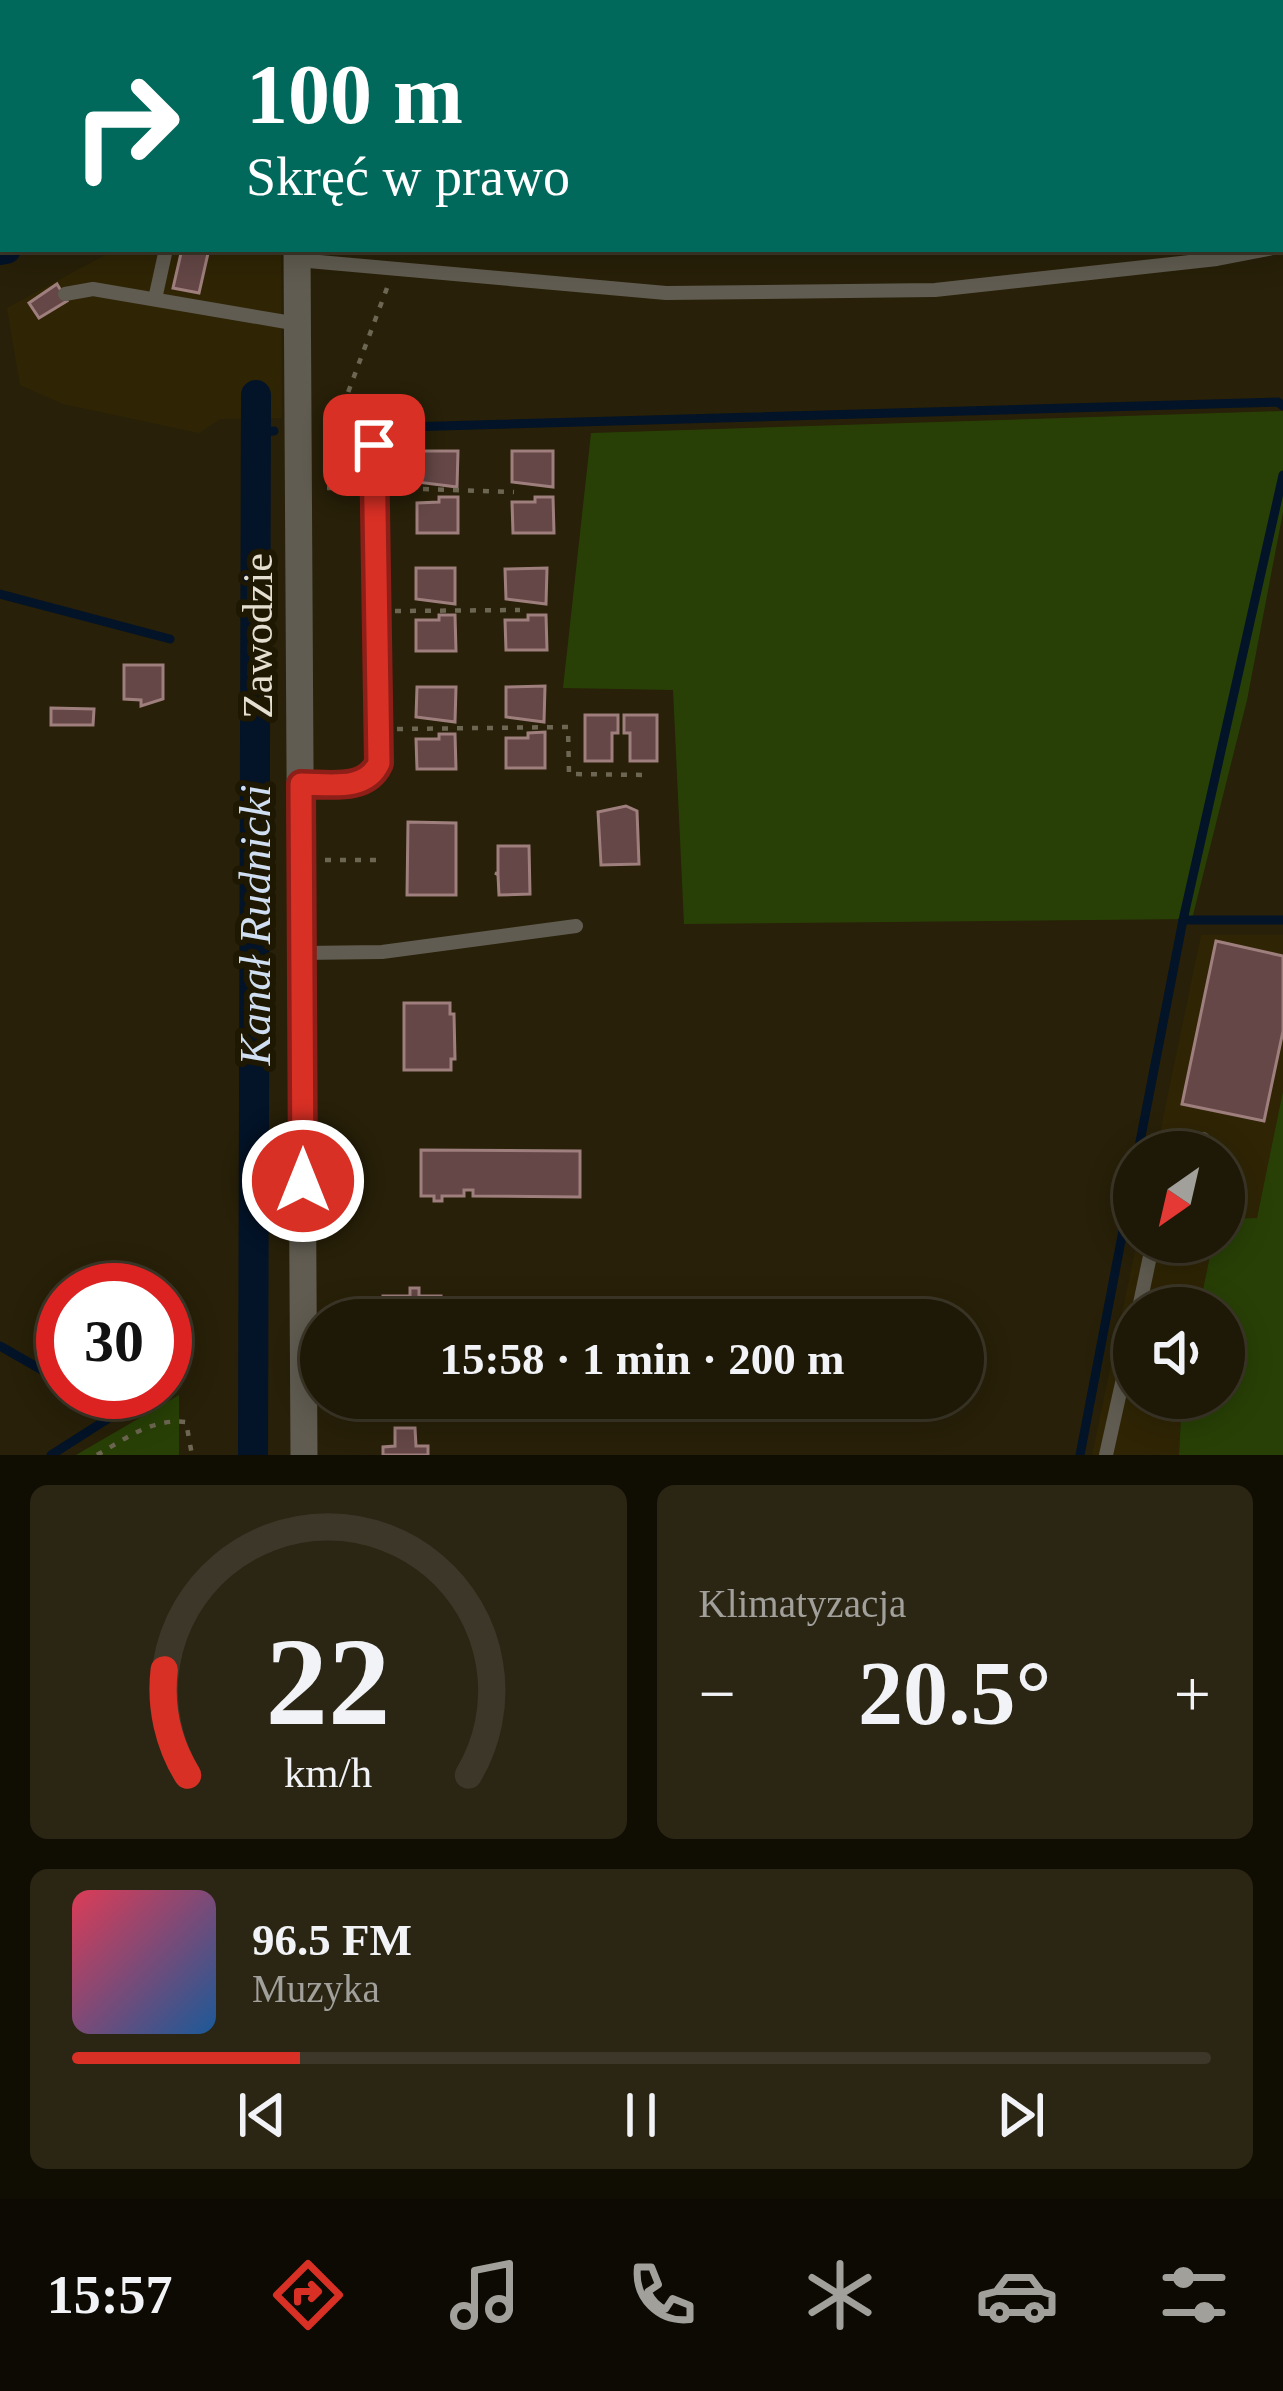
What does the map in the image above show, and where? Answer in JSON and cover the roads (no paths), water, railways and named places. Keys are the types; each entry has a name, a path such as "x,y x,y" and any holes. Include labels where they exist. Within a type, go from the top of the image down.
{"street":[{"name":"Zawodzie","path":"297,255 304,1455"}],"lane":[{"path":"155,298 165,252"},
{"path":"297,255 394,269 666,293 935,290 1253,252"},
{"path":"64,294 93,289 298,324"},
{"path":"301,784 354,784 374,774 379,763 374,445"},
{"path":"302,952 382,952 576,926"},
{"path":"1106,1455 1114,1419"}],"waterway":[{"name":"Kanał Rudnicki","path":"253,1455 256,395"},
{"path":"336,429 1278,402 1283,406"},
{"path":"254,432 274,431"},
{"path":"1142,1131 1183,920 1283,475"},
{"path":"0,594 170,639"},
{"path":"1183,920 1283,920"},
{"path":"1080,1455 1117,1263"},
{"path":"0,1346 36,1367"},
{"path":"51,1455 108,1419"}],"railway":[{"path":"1215,0 1283,0"}]}
